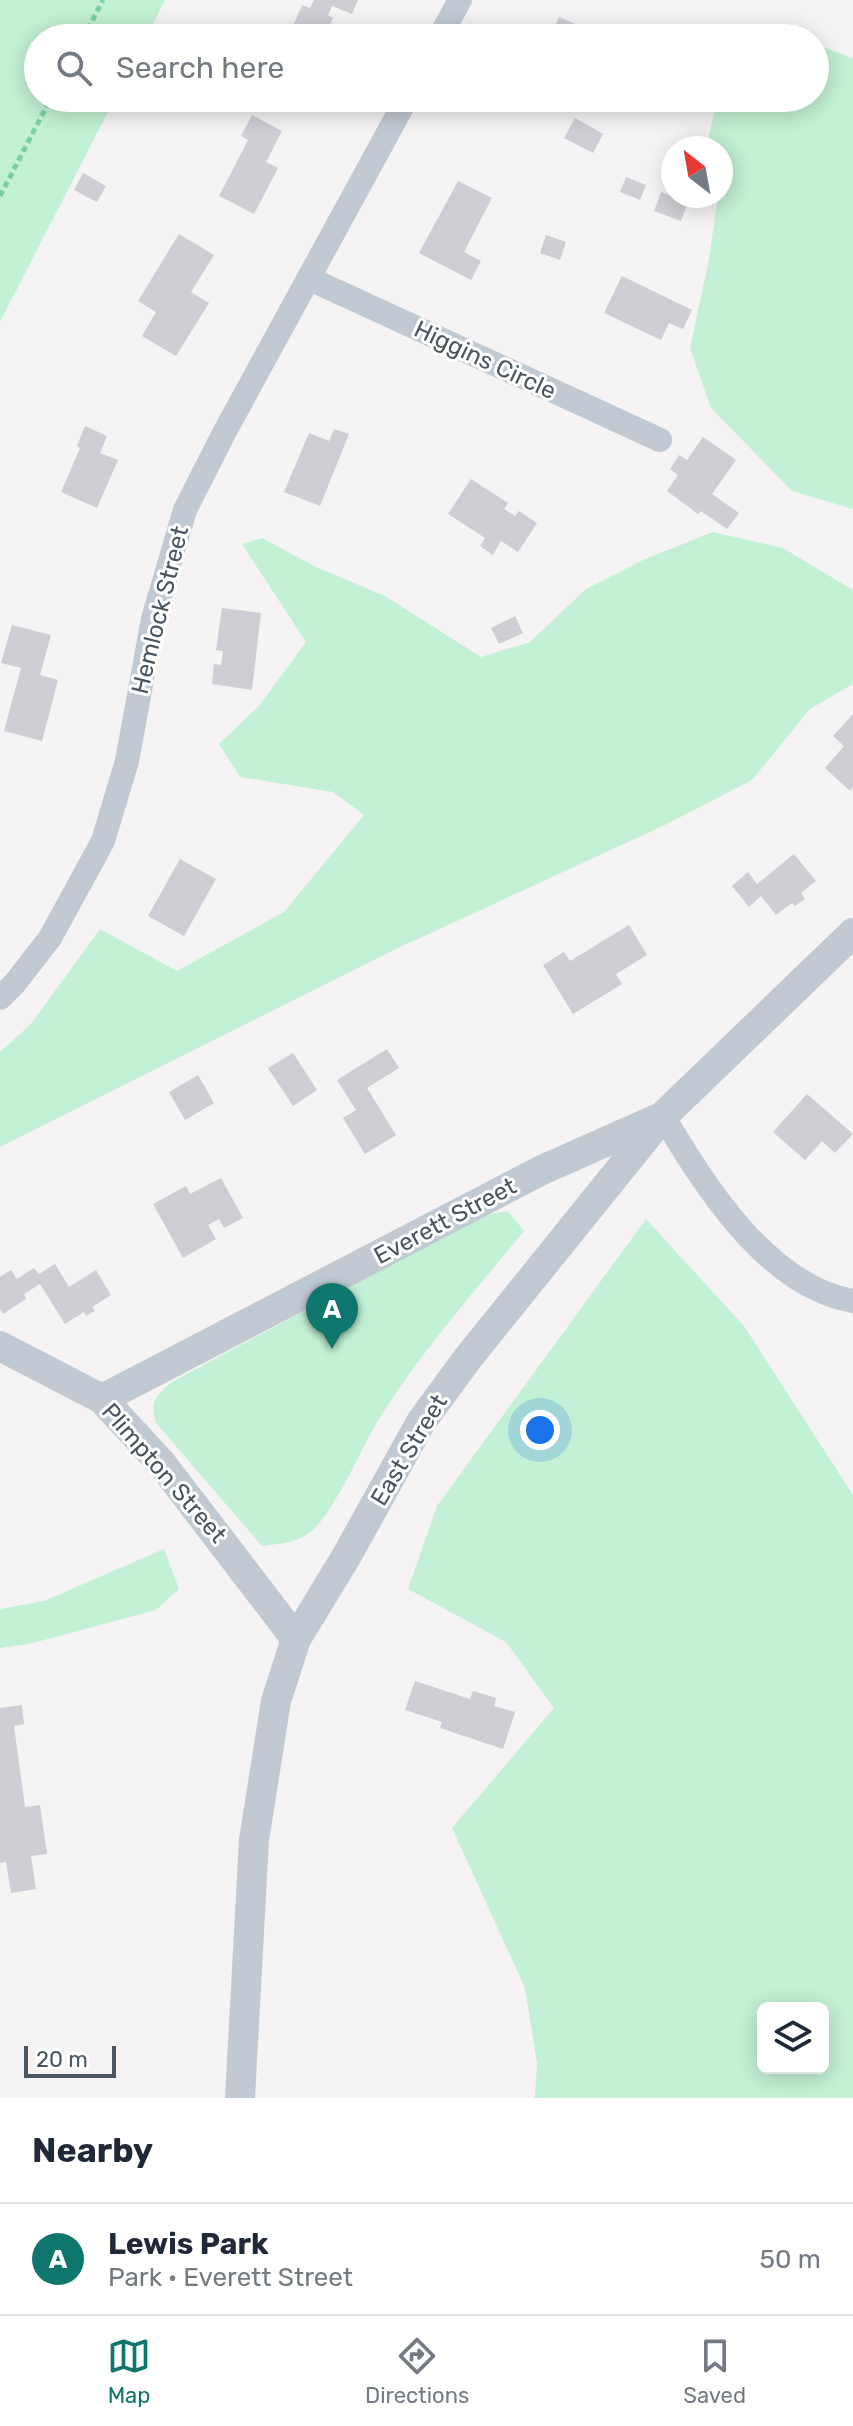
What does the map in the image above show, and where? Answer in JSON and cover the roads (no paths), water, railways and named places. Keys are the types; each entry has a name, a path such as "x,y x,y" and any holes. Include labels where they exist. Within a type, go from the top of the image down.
{"street":[{"path":"447,24 460,0"},
{"name":"Hemlock Street","path":"0,998 50,938 103,841 127,761 153,619 185,510 399,112"},
{"name":"Higgins Circle","path":"310,279 660,440"},
{"name":"East Street","path":"240,2098 254,1840 276,1701 296,1639 421,1422 468,1358 663,1116 853,933"},
{"path":"663,1116 695,1170 756,1245 793,1277 837,1298 853,1301"},
{"name":"Everett Street","path":"102,1399 542,1170 663,1116"},
{"name":"Plimpton Street","path":"0,1346 102,1399 178,1485 296,1639"}],"place":[{"name":"Lewis Park","path":"332,1349"}]}
